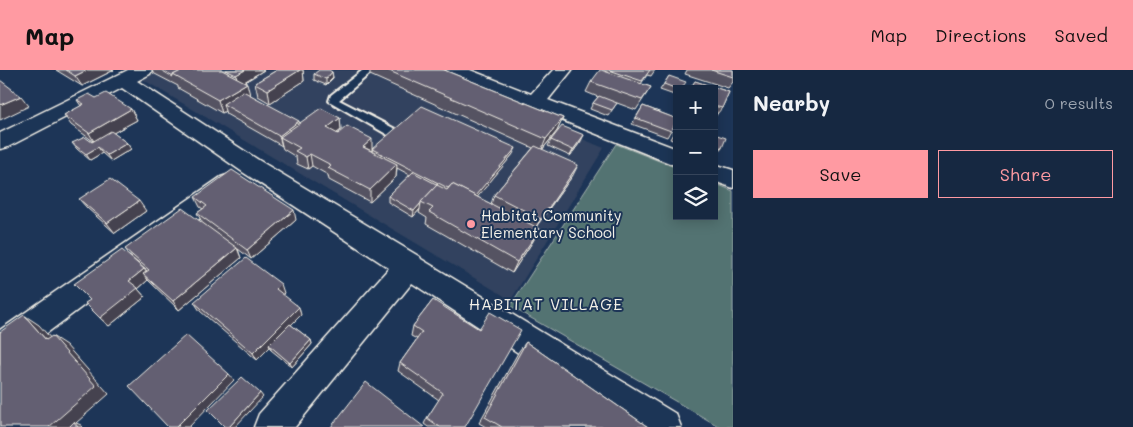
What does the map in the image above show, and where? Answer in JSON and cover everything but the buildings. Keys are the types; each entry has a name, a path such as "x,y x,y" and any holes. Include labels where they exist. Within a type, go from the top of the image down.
{"street":[{"path":"453,70 673,156"},
{"path":"534,103 563,70"},
{"path":"0,142 133,75 252,167 410,265 663,427"},
{"path":"0,349 252,167"},
{"path":"718,173 733,179"},
{"path":"272,427 410,265"}],"lane":[{"path":"369,70 336,97 334,101 399,136"}],"shaded area":[{"name":"Habitat Community Elementary School","path":"159,70 417,70 604,148 511,300 142,79"}],"green space":[{"path":"616,144 673,166 673,220 718,220 718,185 733,191 733,427 720,427 510,306"}],"place":[{"name":"Habitat Community Elementary School","path":"471,224"}],"district":[{"name":"HABITAT VILLAGE","path":"546,303"}]}
